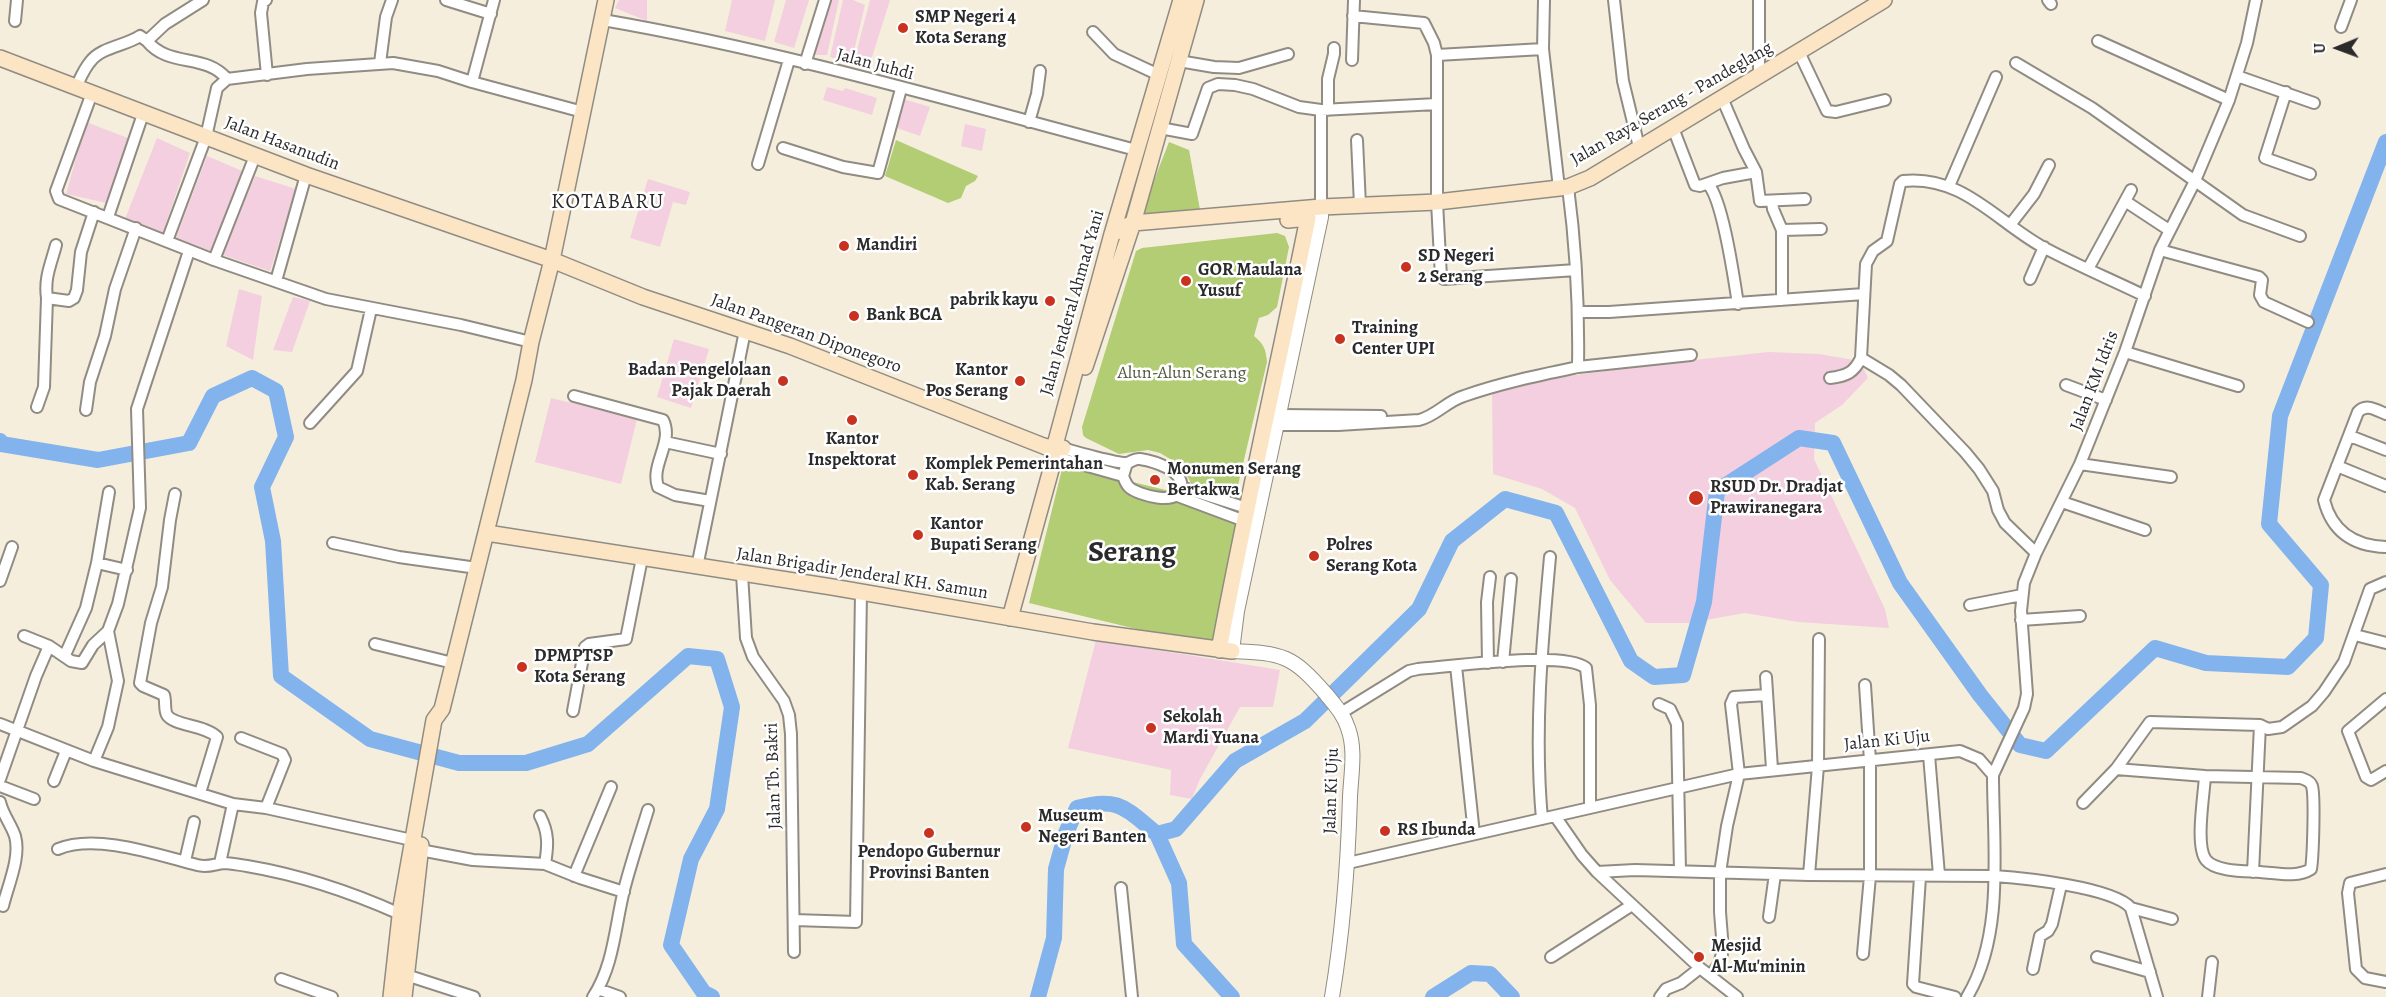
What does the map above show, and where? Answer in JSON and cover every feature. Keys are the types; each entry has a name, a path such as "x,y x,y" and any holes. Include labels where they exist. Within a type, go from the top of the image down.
{"main road":[{"path":"391,997 400,914 416,845 437,730 434,720 442,709 524,380 531,342 552,260 606,0"},
{"name":"Jalan Jenderal Ahmad Yani","path":"1054,453 1131,228 1179,61 1181,0"},
{"name":"Jalan Jenderal Ahmad Yani","path":"1010,618 1136,150 1159,75 1196,0"},
{"name":"Jalan Raya Serang - Pandeglang","path":"1237,219 1321,207 1437,202 1563,188 1590,178 1884,0"},
{"name":"Jalan Hasanudin","path":"0,58 306,175 552,260"},
{"path":"1112,234 1131,228 1237,219 1308,218 1301,286 1251,516 1226,651"},
{"name":"Jalan Pangeran Diponegoro","path":"552,260 643,297 790,346 1054,453"},
{"name":"Jalan Brigadir Jenderal KH. Samun","path":"487,533 1226,651"},
{"path":"404,997 416,845"}],"street":[{"path":"15,21 17,0"},
{"path":"147,41 165,24 203,0"},
{"path":"266,0 263,2 261,13 267,75"},
{"path":"380,63 386,18 392,0"},
{"path":"446,0 491,14"},
{"path":"472,82 494,0"},
{"path":"805,64 825,0"},
{"path":"1352,60 1354,0"},
{"path":"1544,0 1543,49 1563,188 1574,228 1579,312 1578,367"},
{"path":"1614,0 1623,81 1639,147"},
{"path":"1759,0 1759,77"},
{"name":"Jalan KM Idris","path":"1993,775 2024,708 2027,685 2021,620 2022,595 2036,553 2080,464 2125,352 2160,250 2194,183 2229,99 2256,0"},
{"path":"2341,27 2351,0"},
{"path":"1353,16 1424,24 1434,43 1437,55 1437,202 1442,279 1576,270"},
{"name":"Jalan Juhdi","path":"603,20 696,36 860,76 901,89 1136,150"},
{"path":"1093,32 1114,54 1159,75"},
{"path":"76,87 89,63 96,56 140,36 160,54 219,69 227,79"},
{"path":"2098,41 2229,99"},
{"path":"1054,453 1122,476 1131,489 1163,498 1178,491 1251,516 1279,420 1301,286 1321,217 1324,110 1334,48"},
{"path":"1437,55 1543,49"},
{"path":"1800,52 1827,111 1836,112 1886,100"},
{"path":"1179,61 1214,68 1239,68 1288,54"},
{"path":"758,164 789,60"},
{"path":"167,241 206,137 217,88 227,79 393,63 438,71 583,112"},
{"path":"2016,63 2092,108 2194,183 2243,215 2300,236"},
{"path":"1029,122 1037,94 1040,71"},
{"path":"2237,76 2314,103"},
{"path":"1948,186 1996,77"},
{"path":"1160,128 1192,134 1208,88 1218,84 1254,89 1299,107 1324,110 1437,104"},
{"path":"783,148 843,167 878,173 901,89"},
{"path":"2286,92 2265,158 2310,174"},
{"path":"92,93 56,192 59,199 189,251 326,299 461,325 531,342"},
{"path":"1722,98 1756,172 1760,201 1805,200"},
{"path":"108,217 143,114"},
{"path":"1673,128 1695,185 1700,186 1723,177 1756,172"},
{"path":"1357,140 1360,205"},
{"path":"214,260 255,156"},
{"path":"2010,225 2034,194 2049,165"},
{"path":"276,281 306,175"},
{"path":"1830,378 1852,372 1861,358 1866,264 1873,251 1887,241 1900,184 1907,180 1948,186 1982,204 2044,248 2145,296"},
{"path":"1708,184 1714,192 1727,242 1738,304"},
{"path":"2088,269 2131,190"},
{"path":"2125,201 2169,230"},
{"path":"1772,202 1782,230 1782,300"},
{"path":"47,298 69,301 74,298 81,252 94,212"},
{"path":"86,410 90,382 105,336 115,289 136,228"},
{"path":"1782,230 1821,229"},
{"path":"37,407 44,387 47,298 45,284 56,245"},
{"path":"2030,279 2044,248"},
{"path":"2160,250 2259,277 2262,280 2260,295 2264,302 2308,322"},
{"path":"24,636 49,646 71,661 82,663 93,645 108,632 127,570 140,508 137,410 189,251"},
{"path":"1579,312 1738,304 1863,294"},
{"path":"310,423 357,371 371,309"},
{"path":"698,567 745,331"},
{"path":"2125,352 2238,386"},
{"path":"1279,420 1404,416 1419,420 1428,418 1461,396 1521,379 1578,367 1691,355"},
{"path":"1861,358 1901,385 1965,452 1993,491 1998,510 2005,523 2036,553"},
{"path":"2066,385 2106,400"},
{"path":"573,396 663,420 668,431 657,470 658,487 664,492 675,495 710,501"},
{"path":"2386,414 2367,407 2358,412 2324,500 2326,507 2350,540 2361,544 2386,547"},
{"path":"2350,436 2386,450"},
{"path":"665,442 721,454"},
{"path":"1054,453 1127,463 1139,459 1169,468 1176,473 1178,491"},
{"path":"1122,476 1127,463"},
{"path":"2080,464 2171,477"},
{"path":"2337,466 2386,486"},
{"path":"65,656 86,608 97,563 109,492"},
{"path":"140,683 151,622 162,587 170,520 176,494"},
{"path":"2062,502 2145,530"},
{"path":"333,543 399,557 477,568"},
{"path":"0,581 12,547"},
{"path":"1542,819 1538,744 1550,557"},
{"path":"573,711 585,647 589,644 626,639 642,558"},
{"path":"97,563 127,570"},
{"name":"Jalan Tb. Bakri","path":"742,574 746,638 753,657 784,701 789,715 795,952"},
{"path":"1488,663 1487,602 1490,577"},
{"path":"1503,662 1511,579"},
{"path":"2083,803 2116,769 2150,722 2260,725 2268,729 2282,726 2312,706 2344,662 2370,589 2386,582"},
{"path":"794,920 856,922 861,592"},
{"path":"1970,605 2022,595"},
{"path":"2021,620 2080,616"},
{"path":"94,761 108,727 118,681 108,632"},
{"path":"2355,635 2386,643"},
{"path":"1809,875 1818,766 1819,639"},
{"path":"375,644 453,663"},
{"path":"0,779 49,646"},
{"name":"Jalan Ki Uju","path":"1226,651 1275,654 1296,663 1339,710 1347,725 1352,747 1348,863 1332,997"},
{"path":"1339,710 1409,671 1542,660 1578,663 1586,668 1590,705 1590,807"},
{"path":"1456,666 1474,834"},
{"path":"1766,677 1772,770"},
{"path":"118,681 140,683 164,695 166,712 172,719 212,732 217,737 201,793"},
{"path":"1863,954 1870,876 1870,761 1865,685"},
{"path":"1710,975 1719,964 1723,950 1720,873 1727,826 1739,774 1732,701 1734,697 1767,695"},
{"path":"2386,699 2348,731 2366,777 2371,780 2386,771"},
{"path":"1659,704 1671,709 1677,724 1680,871"},
{"path":"0,724 94,761 233,804 267,808 473,860 545,864 624,892"},
{"path":"2253,872 2260,725"},
{"path":"241,738 282,754 285,760 267,808"},
{"path":"54,781 66,751"},
{"name":"Jalan Ki Uju","path":"1348,863 1739,774 1960,751 1970,753 1989,768 1993,775"},
{"path":"1929,755 1939,875"},
{"path":"2116,769 2205,776 2301,778 2309,781 2312,786 2311,869 2298,874 2253,872 2220,867 2206,860 2201,837 2205,776"},
{"path":"1967,997 1982,968 1987,951 1994,876 1993,775"},
{"path":"0,786 34,799"},
{"path":"574,876 611,787"},
{"path":"0,802 3,814 15,838 16,856 3,906"},
{"path":"220,863 233,804"},
{"path":"620,997 596,993 611,953 624,892 648,810"},
{"path":"540,816 548,833 545,864"},
{"path":"1555,816 1581,855 1597,872 1700,968 1737,997"},
{"path":"185,861 194,822"},
{"path":"0,832 12,831"},
{"path":"58,849 71,844 106,844 206,867 220,863 249,866 357,894 400,914"},
{"path":"1597,872 1680,871 1920,877 1994,876 2061,885 2113,897 2124,901 2131,908 2157,997"},
{"path":"1769,917 1775,874"},
{"path":"2386,874 2350,883 2348,892 2356,969 2365,978 2386,982"},
{"path":"1920,877 1913,984 1916,987 1955,997"},
{"path":"2033,969 2040,936 2048,931 2052,924 2061,885"},
{"path":"1120,888 1132,997"},
{"path":"1551,957 1632,905"},
{"path":"2131,908 2172,919"},
{"path":"2097,957 2150,972"},
{"path":"2208,997 2212,962"},
{"path":"1660,997 1666,989 1681,983 1700,968"},
{"path":"406,975 474,997"},
{"path":"281,979 332,997"}],"shaded area":[{"path":"619,0 647,0 647,21 615,8"},
{"path":"732,0 775,0 765,41 725,31"},
{"path":"786,0 809,0 794,48 774,42"},
{"path":"831,0 839,0 827,55 814,55"},
{"path":"843,0 853,0 865,5 851,63 830,57"},
{"path":"870,0 890,0 868,70 853,65"},
{"path":"827,87 843,91 845,88 877,98 872,115 823,100"},
{"path":"903,99 930,107 920,136 894,127"},
{"path":"86,122 133,140 111,204 66,194"},
{"path":"965,124 986,129 982,151 961,146"},
{"path":"157,138 190,153 162,235 125,219"},
{"path":"207,156 247,173 217,253 176,238"},
{"path":"255,176 296,189 270,271 223,255"},
{"path":"648,179 690,192 686,205 673,202 660,247 630,238"},
{"path":"239,289 262,296 253,360 226,346"},
{"path":"293,297 310,301 292,352 273,350"},
{"path":"674,339 709,349 691,408 657,397"},
{"name":"RSUD Dr. Dradjat Prawiranegara","path":"1769,352 1819,354 1860,361 1868,378 1842,405 1815,423 1814,459 1885,609 1889,628 1798,622 1745,613 1689,623 1646,623 1610,580 1575,508 1542,489 1493,474 1492,391 1553,378"},
{"path":"551,398 637,419 621,484 535,462"},
{"name":"Sekolah Mardi Yuana","path":"1096,640 1280,670 1273,707 1240,707 1199,781 1192,799 1170,795 1171,770 1068,748"}],"green space":[{"path":"896,140 978,176 975,181 966,186 961,198 948,203 885,176"},
{"path":"1169,142 1189,150 1201,215 1140,216"},
{"name":"Alun-Alun Serang","path":"1277,233 1285,236 1289,247 1277,307 1268,315 1259,318 1254,336 1264,348 1267,362 1235,498 1232,500 1193,486 1180,465 1160,453 1148,450 1119,454 1086,438 1082,427 1136,251 1142,248"},
{"path":"1063,465 1260,513 1227,651 1029,603"}],"waterway":[{"path":"1038,997 1054,938 1056,869 1066,833 1077,808 1103,803 1113,804 1129,812 1157,834 1176,829 1235,761 1305,721 1419,609 1452,541 1505,499 1556,513 1631,661 1654,677 1683,675 1704,602 1717,491 1799,438 1833,443 1900,583 1980,695 2020,745 2046,751 2155,648 2206,663 2288,667 2316,638 2321,585 2269,524 2280,416 2386,142"},
{"path":"0,441 1,444 98,460 189,443 213,396 252,378 276,391 286,437 262,487 273,541 281,676 370,739 459,763 526,763 588,744 688,656 717,659 732,707 717,809 691,859 671,945 704,993 712,997"},
{"path":"1157,834 1179,883 1184,944 1232,997"},
{"path":"1433,997 1471,973 1490,974 1512,997"}],"place":[{"name":"SMP Negeri 4 Kota Serang","path":"903,28"},
{"name":"Mandiri","path":"844,246"},
{"name":"SD Negeri 2 Serang","path":"1406,267"},
{"name":"GOR Maulana Yusuf","path":"1186,281"},
{"name":"pabrik kayu","path":"1050,301"},
{"name":"Bank BCA","path":"854,316"},
{"name":"Training Center UPI","path":"1340,339"},
{"name":"Badan Pengelolaan Pajak Daerah","path":"783,381"},
{"name":"Kantor Pos Serang","path":"1020,381"},
{"name":"Kantor Inspektorat","path":"852,420"},
{"name":"Komplek Pemerintahan Kab. Serang","path":"913,475"},
{"name":"Monumen Serang Bertakwa","path":"1155,480"},
{"name":"RSUD Dr. Dradjat Prawiranegara","path":"1696,498"},
{"name":"Kantor Bupati Serang","path":"918,535"},
{"name":"Polres Serang Kota","path":"1314,556"},
{"name":"DPMPTSP Kota Serang","path":"522,667"},
{"name":"Sekolah Mardi Yuana","path":"1151,728"},
{"name":"Museum Negeri Banten","path":"1026,827"},
{"name":"RS Ibunda","path":"1385,831"},
{"name":"Pendopo Gubernur Provinsi Banten","path":"929,833"},
{"name":"Mesjid Al-Mu'minin","path":"1699,957"}],"district":[{"name":"KOTABARU","path":"608,203"},
{"name":"Serang","path":"1132,554"}]}
